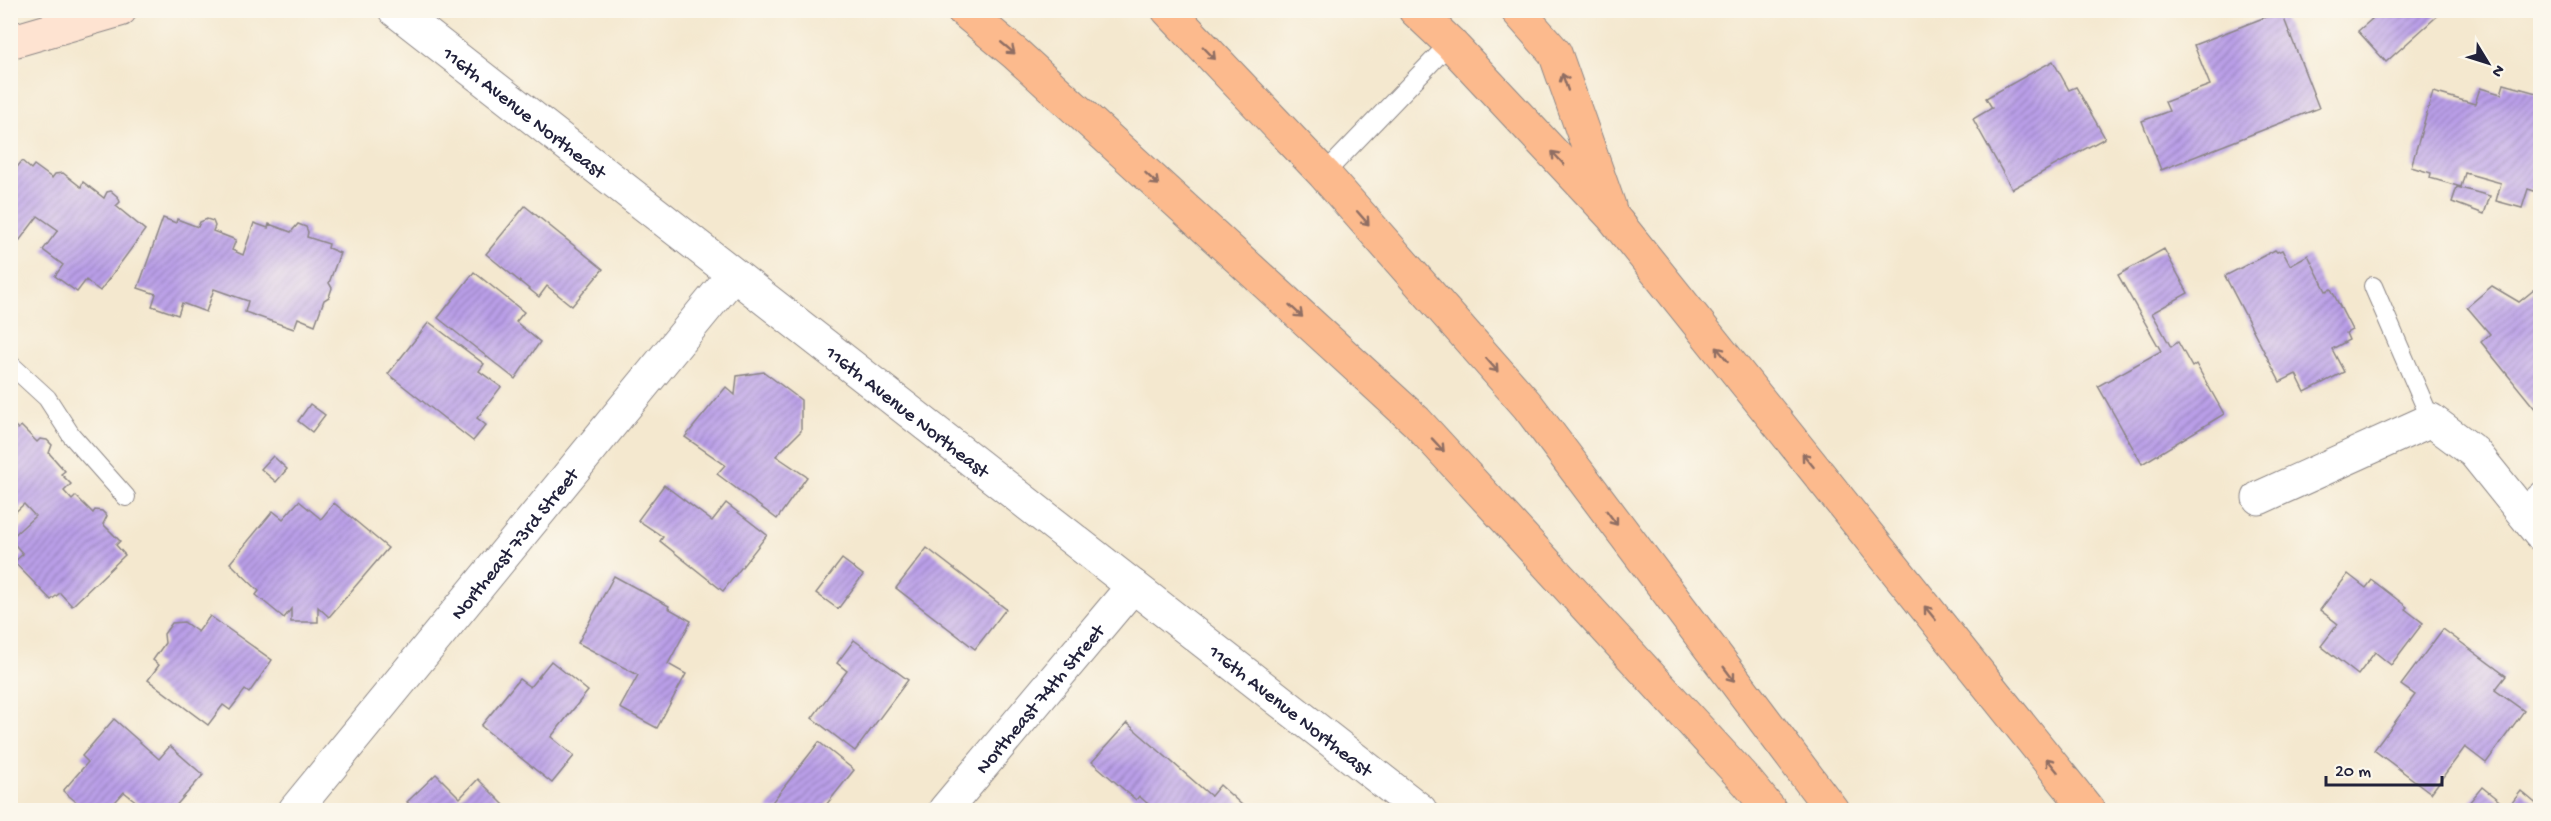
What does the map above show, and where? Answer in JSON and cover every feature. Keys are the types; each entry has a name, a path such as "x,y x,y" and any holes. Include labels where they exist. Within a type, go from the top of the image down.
{"highway":[{"path":"963,10 1016,54 1416,422 1770,810"},
{"path":"1168,10 1324,174 1528,406 1832,810"},
{"path":"1415,10 1612,216 2088,810"},
{"path":"1517,10 1555,52 1612,216"}],"main road":[{"path":"20,39 64,10"},
{"path":"20,39 120,10"}],"street":[{"name":"116th Avenue Northeast","path":"395,10 1420,810"},
{"name":"Northeast 73rd Street","path":"295,810 733,275"},
{"path":"2259,498 2431,420 2474,452 2530,500 2541,534"},
{"name":"Northeast 74th Street","path":"945,810 1133,586"}],"lane":[{"path":"1324,174 1449,44"},
{"path":"2373,286 2431,420"},
{"path":"10,364 47,398 72,435 126,496"}],"building":[{"path":"2373,10 2444,10 2386,62 2358,31 2372,19 2368,15"},
{"path":"2281,11 2319,108 2161,170 2142,121 2169,111 2165,102 2210,85 2194,45"},
{"path":"2053,61 2069,90 2076,87 2105,138 2012,189 1973,119 1992,108 1986,98"},
{"path":"2504,84 2540,94 2540,193 2528,189 2522,208 2496,201 2501,183 2465,173 2461,187 2430,178 2431,173 2411,167 2433,92 2475,104 2480,88 2501,94"},
{"path":"22,161 31,169 34,165 52,178 55,174 63,173 81,187 83,182 104,198 107,192 111,191 120,202 116,206 145,230 100,291 86,280 77,292 55,276 63,265 43,250 58,230 38,216 10,253 10,176"},
{"path":"2457,187 2490,196 2484,214 2452,202"},
{"path":"525,206 603,269 572,306 547,286 539,297 486,254"},
{"path":"163,218 176,223 177,219 198,227 200,222 207,219 213,221 215,226 213,231 236,240 232,250 243,255 254,223 268,228 269,224 291,232 298,224 306,227 307,237 329,244 328,248 340,253 329,283 332,288 329,297 324,300 315,325 298,318 294,329 245,312 248,301 214,289 206,312 182,303 178,315 152,306 156,294 138,288"},
{"path":"2164,249 2188,293 2152,313 2171,347 2178,342 2192,367 2196,364 2224,414 2142,464 2098,386 2161,351 2118,275"},
{"path":"2275,250 2277,252 2282,250 2290,265 2308,255 2326,291 2331,289 2352,330 2346,333 2349,340 2332,349 2344,372 2305,392 2296,374 2280,382 2225,276"},
{"path":"474,272 524,312 516,322 540,342 515,379 438,318"},
{"path":"2540,285 2540,415 2481,342 2490,334 2467,307 2492,286 2519,302"},
{"path":"429,322 484,364 479,371 501,387 477,418 486,425 473,441 388,374"},
{"path":"764,372 801,400 801,431 776,456 807,477 777,519 717,474 725,465 685,437 726,387 735,395 737,376"},
{"path":"310,404 325,415 312,432 298,421"},
{"path":"10,421 18,429 21,426 37,442 40,439 47,440 52,445 49,453 65,471 61,474 71,484 64,491 72,500 76,496 93,513 95,510 102,511 107,516 103,524 120,541 116,545 125,555 72,606 60,593 51,600 14,562 23,554 10,539 35,516 24,504 10,517"},
{"path":"273,456 287,469 276,482 261,469"},
{"path":"664,485 712,521 726,503 767,535 723,591 660,541 663,537 638,520"},
{"path":"299,501 321,519 334,503 388,548 329,617 318,607 318,622 291,622 291,609 284,618 256,595 259,591 230,563 273,511 283,519"},
{"path":"927,548 1006,609 975,649 896,588"},
{"path":"842,559 863,575 838,609 816,593"},
{"path":"2348,574 2366,588 2372,580 2407,607 2405,609 2423,623 2391,665 2375,652 2358,675 2321,646 2338,624 2320,610"},
{"path":"614,576 669,606 668,608 691,621 668,664 686,674 657,728 620,708 638,675 578,643"},
{"path":"210,616 272,660 249,693 245,690 230,710 223,705 208,725 148,680 159,665 153,660 165,643 164,634 172,623 184,622 198,632"},
{"path":"2443,629 2506,676 2495,690 2524,711 2486,763 2465,747 2431,793 2374,750 2415,695 2401,685"},
{"path":"854,640 908,680 855,751 812,718 847,671 837,663"},
{"path":"551,661 588,691 551,737 574,756 552,783 481,726 519,679 530,687"},
{"path":"114,719 159,759 170,746 203,775 172,810 147,810 124,792 108,810 86,810 63,791 88,762 82,756"},
{"path":"1127,723 1211,796 1220,785 1242,805 1237,810 1155,810 1139,796 1136,800 1092,762"},
{"path":"819,742 854,770 822,810 766,810"},
{"path":"436,774 460,798 478,779 509,810 416,810 407,802"},
{"path":"2482,787 2508,808 2521,791 2540,807 2540,810 2476,810 2468,804"}]}
